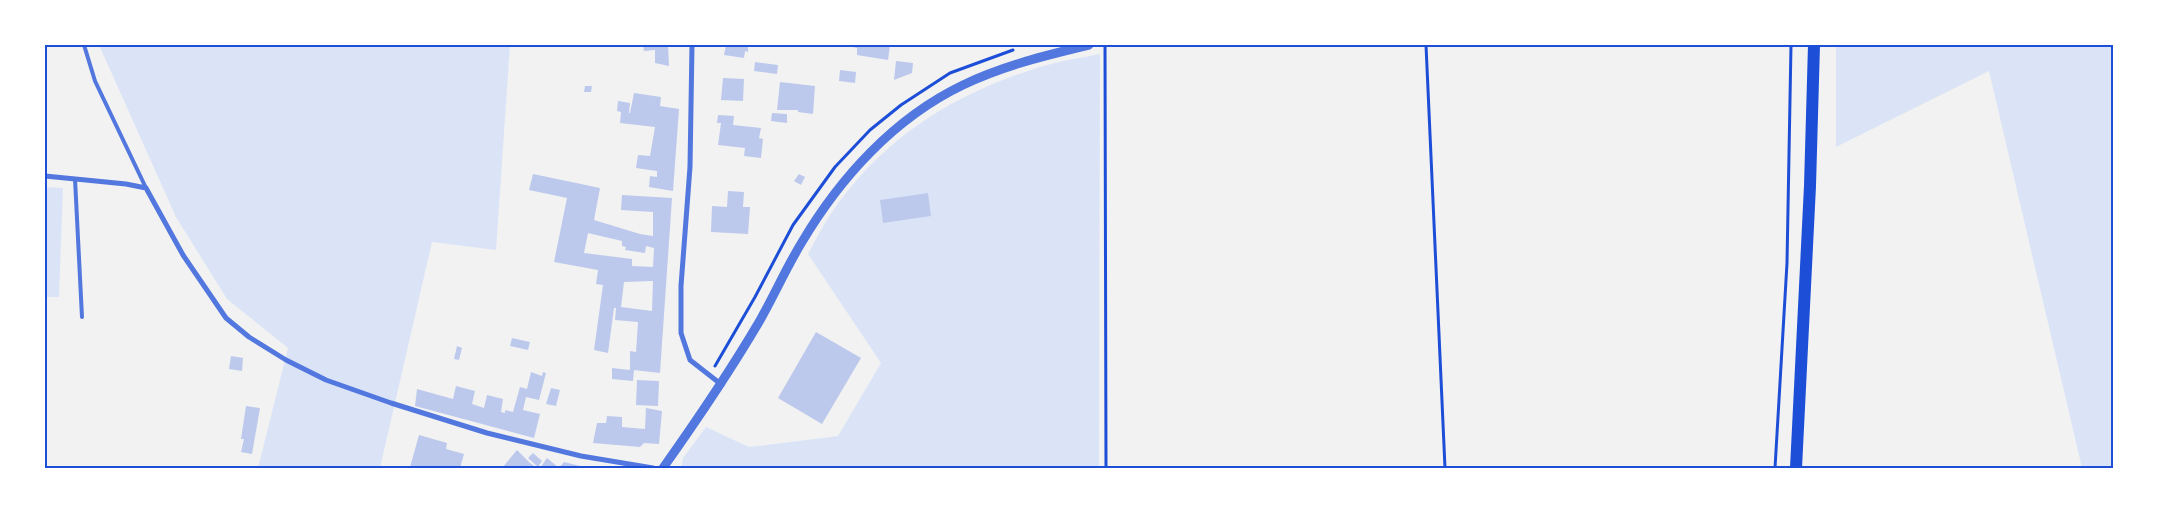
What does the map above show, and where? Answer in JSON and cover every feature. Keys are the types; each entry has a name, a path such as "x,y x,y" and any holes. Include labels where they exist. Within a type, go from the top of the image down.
{"main road":[{"path":"1796,468 1810,186 1814,45"}],"street":[{"path":"692,45 690,166 681,286 681,332 690,360 722,385"},
{"path":"663,468 722,385 769,305 806,235 826,204 875,147 932,103 963,85 1038,57 1089,45"},
{"path":"45,176 126,184 146,188 183,256 226,318 249,337 286,360 326,380 391,403 488,433 581,456 653,468"}],"lane":[{"path":"84,45 95,81 146,188"},
{"path":"75,179 82,317"}],"path":[{"path":"1105,45 1106,468"},
{"path":"1426,45 1446,468"},
{"path":"1775,468 1787,263 1791,45"}],"shaded area":[{"path":"99,45 510,45 496,250 432,242 380,468 258,468 288,348 227,299 176,217"},
{"path":"1836,45 2113,45 2113,468 2082,468 1989,71 1836,147"},
{"path":"1100,54 1099,468 681,468 683,458 706,427 749,447 838,436 881,363 808,254 830,215 850,188 896,141 949,105 1008,78 1040,67"},
{"path":"45,187 63,188 59,297 45,297"}],"building":[{"path":"643,45 668,45 669,66 655,63 655,50 644,51"},
{"path":"726,45 748,45 748,52 745,51 744,58 724,55"},
{"path":"843,45 890,45 888,60 857,55 857,48"},
{"path":"896,61 913,63 912,73 894,80"},
{"path":"755,62 778,65 777,74 754,71"},
{"path":"840,70 856,72 855,83 839,81"},
{"path":"723,78 744,79 743,101 721,100"},
{"path":"780,82 815,86 813,114 798,112 798,110 777,110"},
{"path":"585,86 592,86 591,92 584,92"},
{"path":"634,93 661,97 660,106 679,109 673,191 649,187 650,176 657,177 657,171 636,168 638,155 650,156 655,127 620,123 621,112 617,111 618,101 630,103 630,113"},
{"path":"772,113 787,114 787,123 771,121"},
{"path":"718,115 734,116 733,125 761,128 759,138 763,139 761,158 744,156 745,148 718,145 721,123 717,123"},
{"path":"533,174 600,188 594,220 653,236 653,212 621,210 622,195 672,198 660,373 634,370 633,381 612,379 612,368 630,370 630,351 636,352 638,322 615,320 616,308 614,308 608,353 594,350 603,285 596,284 598,270 554,262 567,198 529,190","holes":["588,233 622,241 622,246 626,247 625,250 645,253 646,246 654,248 653,267 632,266 632,259 584,253","653,281 652,311 621,307 624,282"]},
{"path":"799,174 805,177 801,185 794,181"},
{"path":"728,191 744,192 743,207 750,207 748,234 711,232 712,206 727,207"},
{"path":"928,193 931,216 883,223 880,200"},
{"path":"816,332 861,358 822,424 778,398"},
{"path":"512,338 530,342 528,350 510,346"},
{"path":"457,346 462,348 459,360 454,359"},
{"path":"231,356 243,358 242,371 229,369"},
{"path":"531,372 542,376 543,372 546,373 539,400 526,397 523,410 540,414 534,438 415,406 417,389 453,399 456,386 475,391 472,404 484,408 487,395 503,399 501,412 505,413 505,410 513,412 520,387 527,389"},
{"path":"637,380 659,381 658,406 636,405"},
{"path":"551,388 560,390 556,406 546,404"},
{"path":"246,406 260,408 252,454 241,452 244,439 241,439"},
{"path":"646,408 662,411 659,444 644,443 640,447 593,443 597,423 606,423 607,416 622,417 622,427 645,429"},
{"path":"419,435 447,443 446,449 464,454 460,468 410,467"},
{"path":"517,450 530,463 537,468 502,468"},
{"path":"533,453 542,461 538,467 528,458"},
{"path":"547,458 559,468 540,468"},
{"path":"564,462 588,468 559,468"}]}
